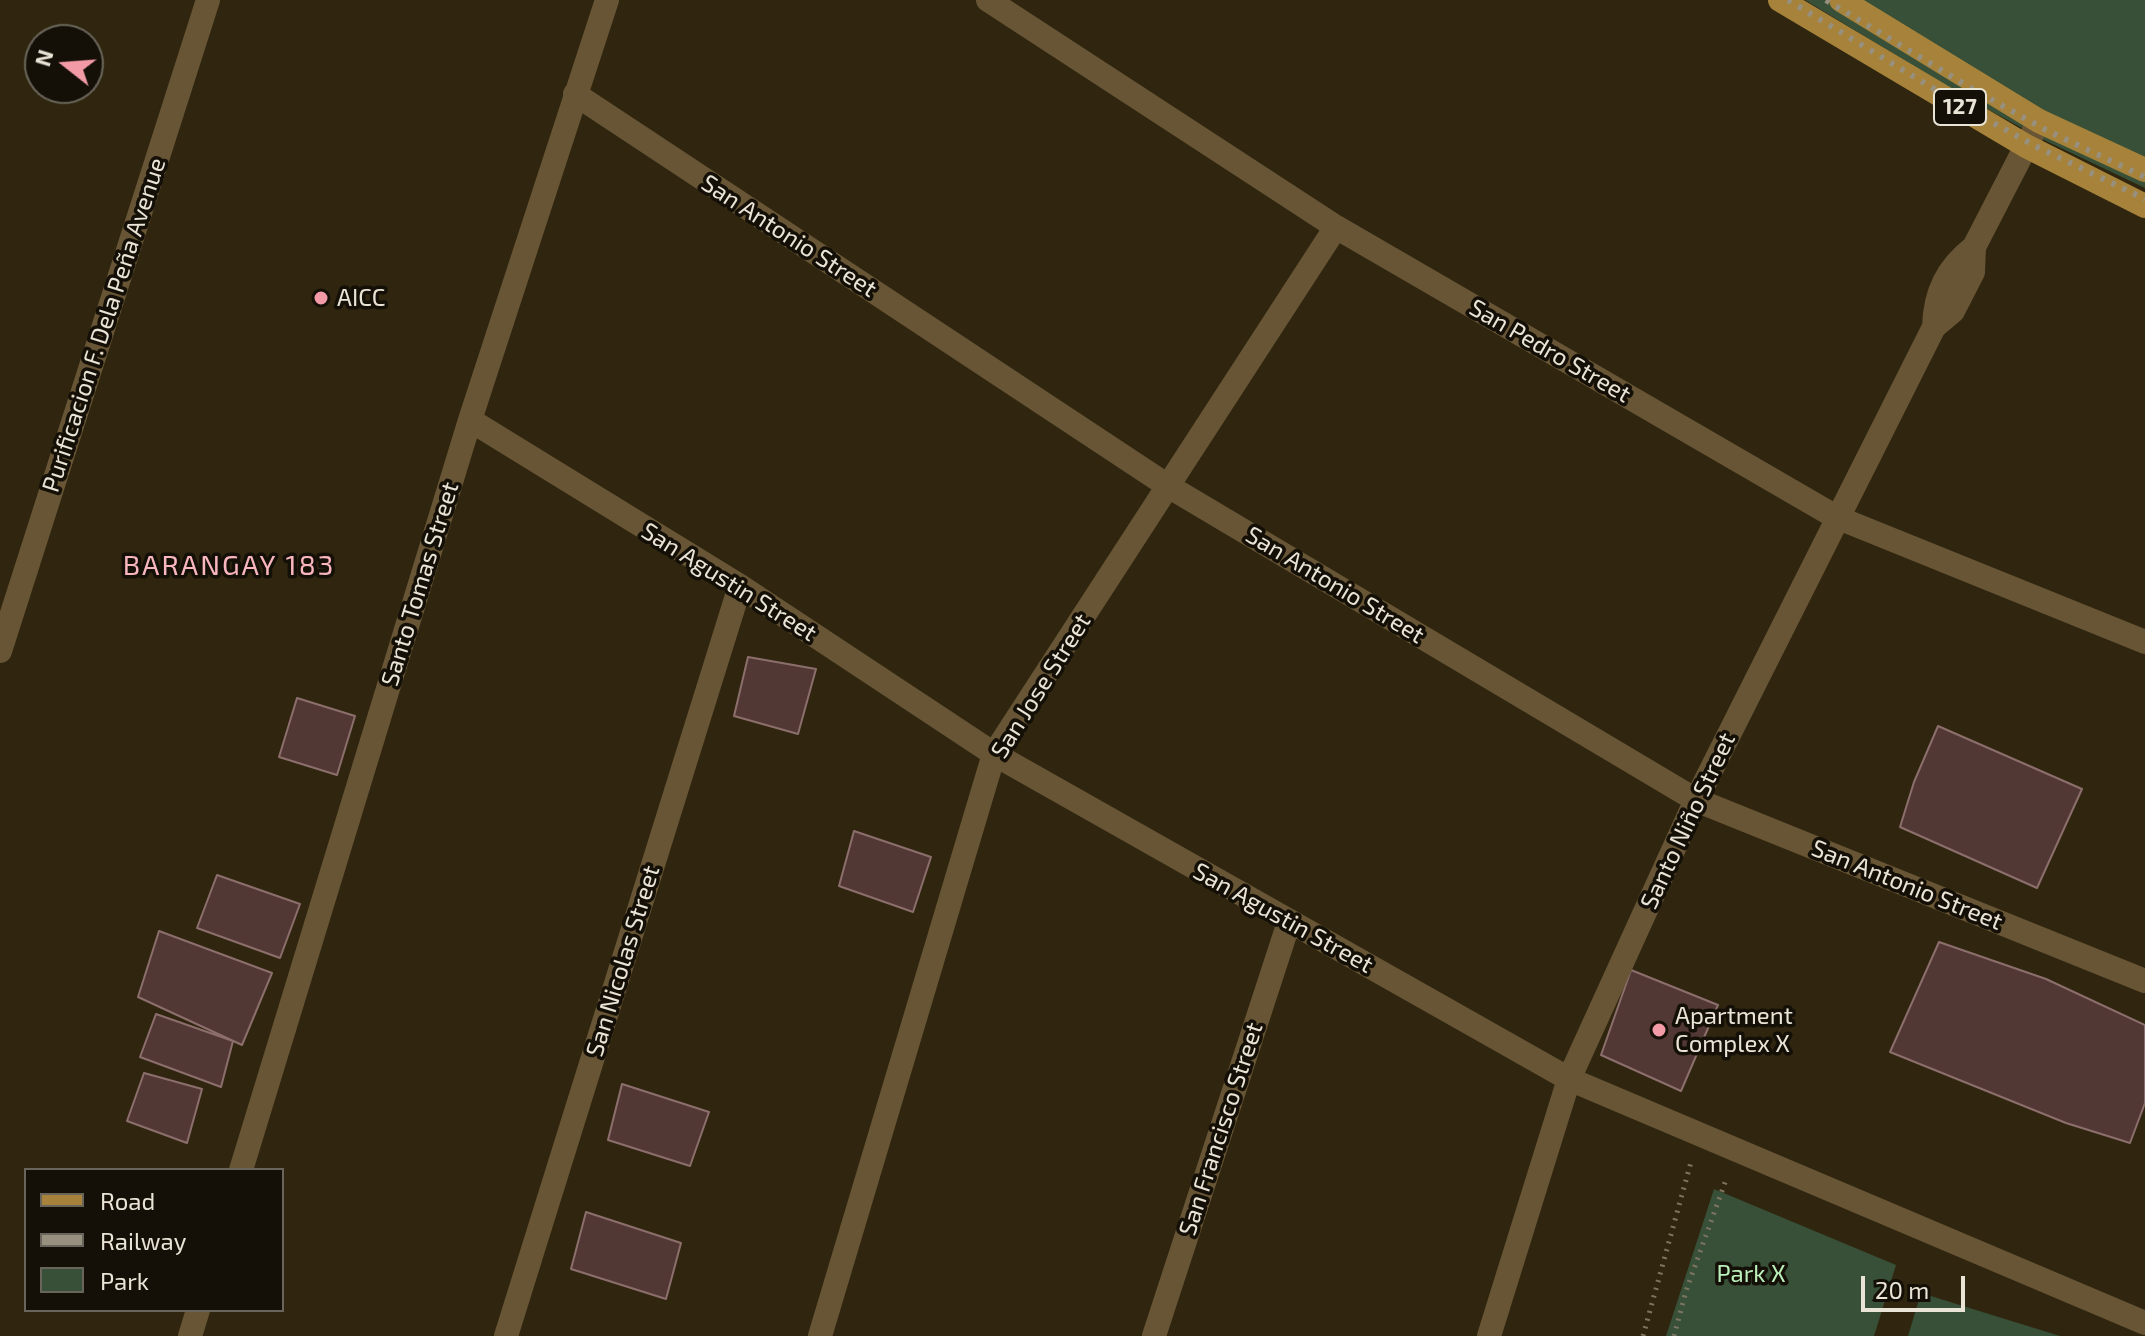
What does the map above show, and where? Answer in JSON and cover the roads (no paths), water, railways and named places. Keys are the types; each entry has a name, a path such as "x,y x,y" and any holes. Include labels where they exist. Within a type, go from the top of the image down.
{"main road":[{"name":"127","path":"1780,0 2026,146 2145,206"},
{"name":"127","path":"1841,0 2039,121 2145,170"}],"street":[{"name":"Purificacion F. Dela Peña Avenue","path":"0,651 208,0"},
{"name":"Santo Tomas Street","path":"242,1168 470,420 607,0"},
{"name":"San Pedro Street","path":"988,0 1336,227 1836,517 2145,642"},
{"name":"San Antonio Street","path":"575,94 1168,486 1696,800 2145,981"},
{"name":"Santo Niño Street","path":"1489,1336 1569,1079 1696,800 1934,327 1935,302 1955,262 1974,247 2039,121"},
{"name":"San Jose Street","path":"820,1336 994,754 1336,227"},
{"name":"San Agustin Street","path":"470,420 740,586 994,754 1569,1079 2145,1323"},
{"name":"San Nicolas Street","path":"506,1336 740,586"},
{"name":"San Francisco Street","path":"1154,1336 1289,922"},
{"path":"190,1336 197,1312"}],"railway":[{"path":"1788,0 1957,103 2037,147 2145,199"},
{"path":"1826,0 2046,130 2145,177"}],"place":[{"name":"AICC","path":"321,298"},
{"name":"Apartment Complex X","path":"1659,1030"}],"district":[{"name":"BARANGAY 183","path":"229,566"}],"park label":[{"name":"Park X","path":"1751,1274"}]}
